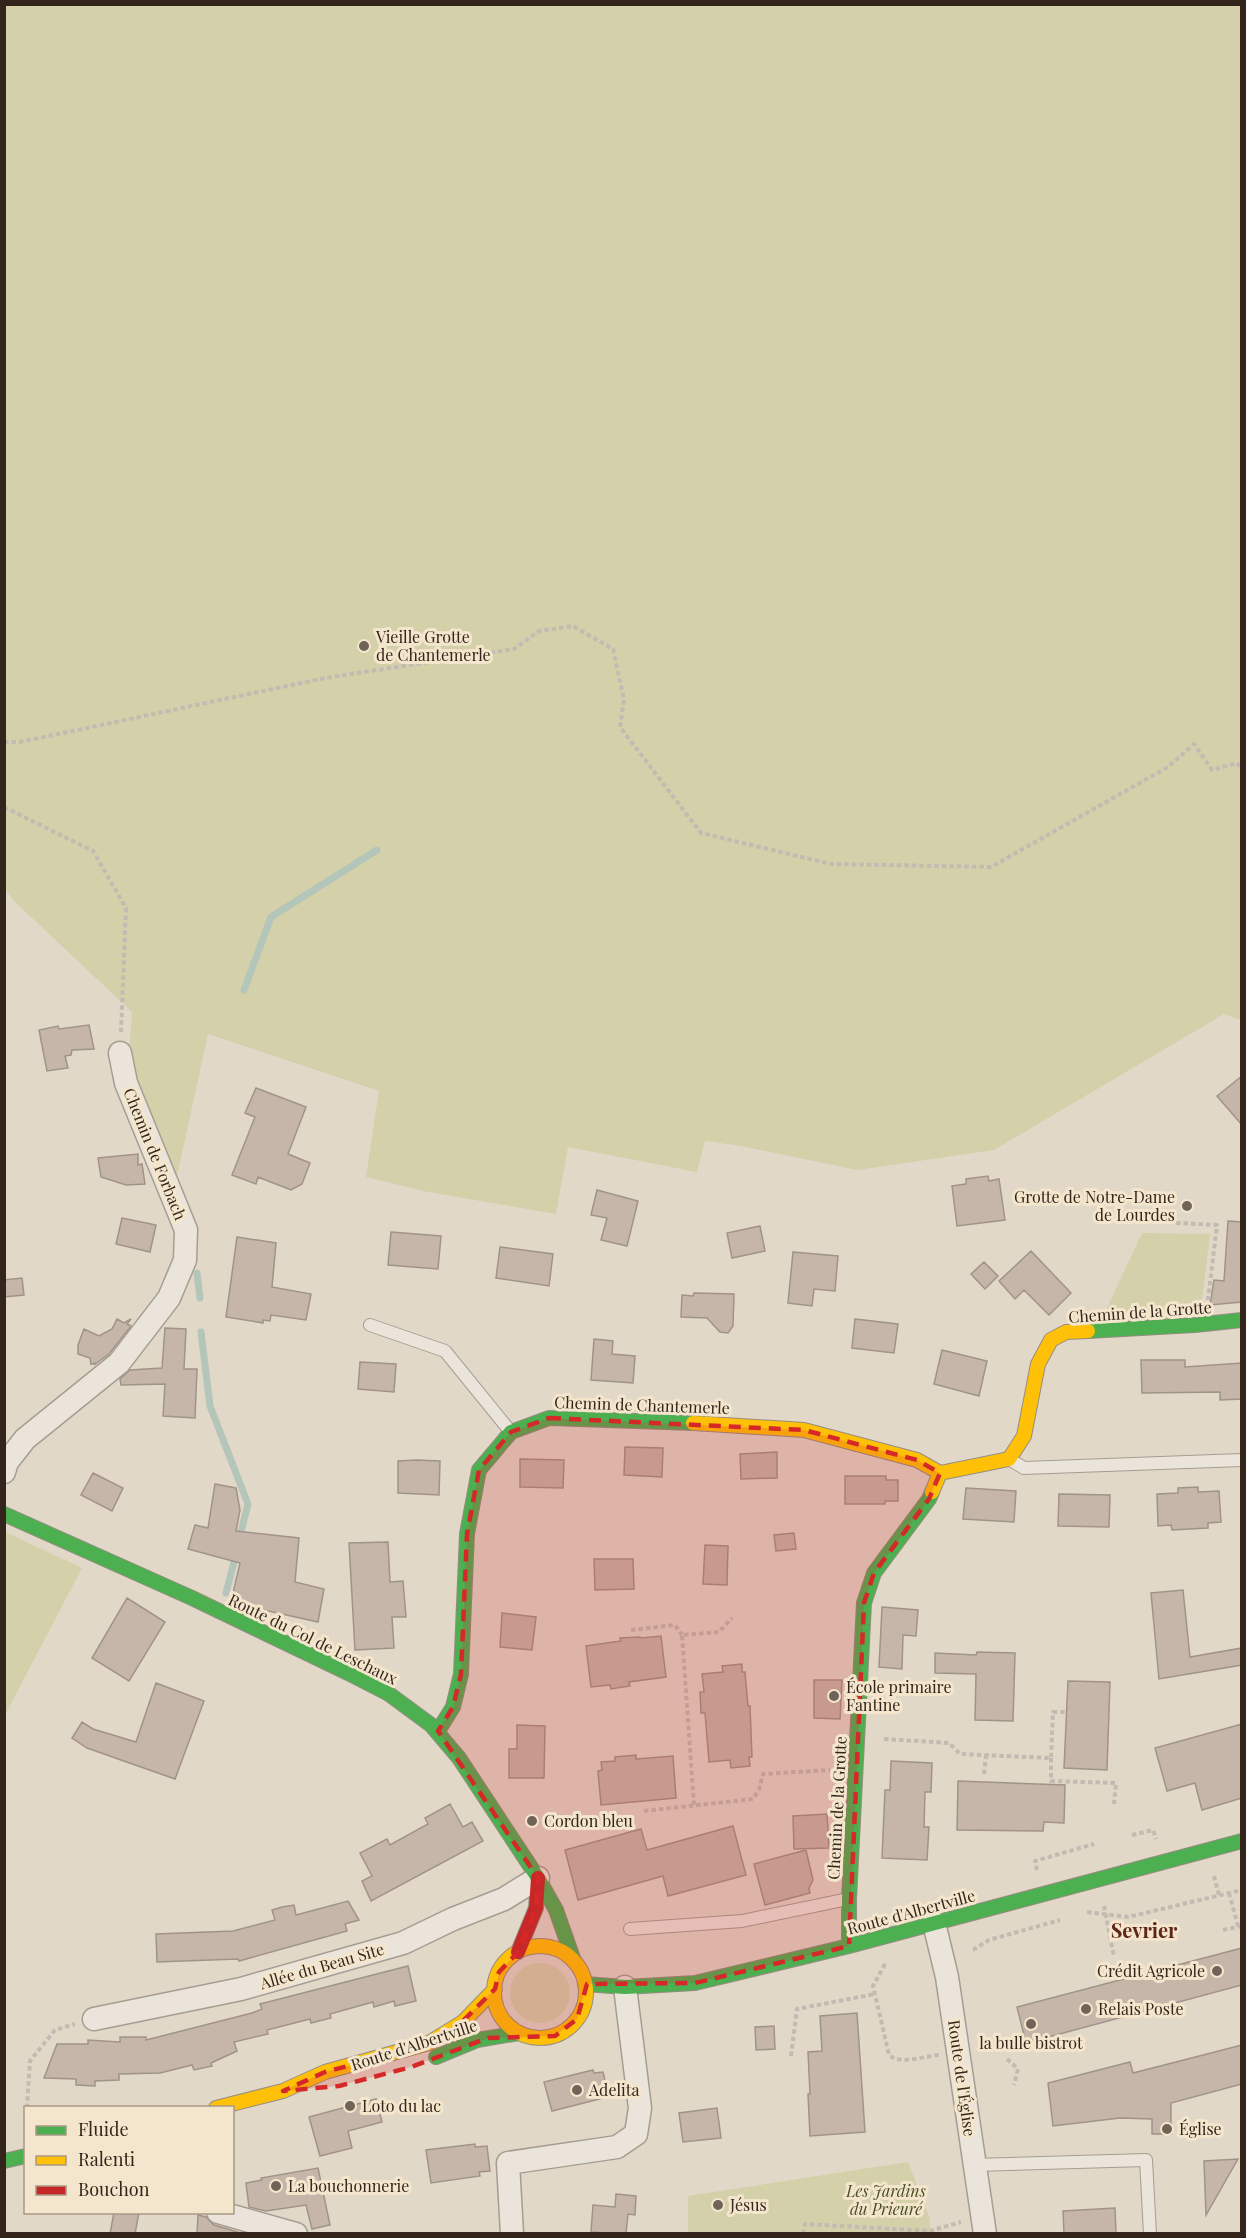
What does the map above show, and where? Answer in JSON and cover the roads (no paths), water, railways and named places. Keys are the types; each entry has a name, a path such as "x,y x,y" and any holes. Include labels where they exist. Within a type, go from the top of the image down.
{"main road":[{"name":"Chemin de la Grotte","path":"1009,1459 1024,1436 1038,1364 1052,1340 1066,1332 1242,1320"},
{"name":"Chemin de Chantemerle","path":"438,1731 453,1707 461,1674 467,1534 479,1470 511,1432 549,1418 749,1425 804,1430 917,1460 940,1473"},
{"path":"940,1473 1009,1459"},
{"name":"Chemin de la Grotte","path":"849,1946 849,1899 864,1603 867,1588 874,1573 928,1499 940,1473"},
{"name":"Route du Col de Leschaux","path":"4,1514 192,1598 348,1673 389,1694 438,1731 459,1758 538,1878 556,1910 574,1961"},
{"name":"Route d'Albertville","path":"585,1984 625,1987 695,1983 849,1946 1242,1841"},
{"path":"518,1952 536,1908 538,1878"},
{"path":"547,1946 566,1954 574,1961 583,1975 585,2002 578,2019 571,2026 555,2036 546,2038 528,2036 519,2033 500,2015 495,1989 499,1972 510,1957 527,1948 547,1946"},
{"name":"Route d'Albertville","path":"224,2106 283,2091 325,2072 436,2040 463,2022 495,1989"},
{"name":"Route d'Albertville","path":"423,2062 477,2040 519,2033"},
{"name":"Route d'Albertville","path":"283,2091 323,2089"},
{"path":"4,2161 24,2156"}],"street":[{"name":"Chemin de Forbach","path":"4,1472 7,1462 25,1439 119,1363 168,1298 184,1260 186,1230 126,1083 120,1053"},
{"name":"Allée du Beau Site","path":"94,2019 241,1989 403,1943 453,1919 504,1899 538,1878"},
{"name":"Route de l'Église","path":"934,1923 947,1977 983,2224"},
{"path":"512,2234 508,2163 617,2147 636,2134 640,2108 625,1987"},
{"path":"225,2214 296,2234"}],"lane":[{"path":"370,1325 445,1352 511,1432"},
{"path":"1009,1459 1024,1468 1242,1460"},
{"path":"630,1929 742,1921 849,1899"},
{"path":"974,2165 1146,2160 1150,2234"}],"waterway":[{"path":"244,990 271,917 377,850"},
{"path":"197,1273 200,1298"},
{"path":"201,1332 210,1406 248,1504 239,1540"},
{"path":"226,1593 236,1554"}],"place":[{"name":"Vieille Grotte de Chantemerle","path":"364,646"},
{"name":"Grotte de Notre-Dame de Lourdes","path":"1187,1206"},
{"name":"École primaire Fantine","path":"834,1696"},
{"name":"Cordon bleu","path":"532,1821"},
{"name":"Crédit Agricole","path":"1217,1971"},
{"name":"Relais Poste","path":"1086,2009"},
{"name":"la bulle bistrot","path":"1031,2024"},
{"name":"Adelita","path":"577,2090"},
{"name":"Loto du lac","path":"350,2106"},
{"name":"Église","path":"1167,2129"},
{"name":"La bouchonnerie","path":"276,2186"},
{"name":"Jésus","path":"718,2205"}],"district":[{"name":"Sevrier","path":"1144,1931"}],"park label":[{"name":"Les Jardins du Prieuré","path":"886,2200"}]}
